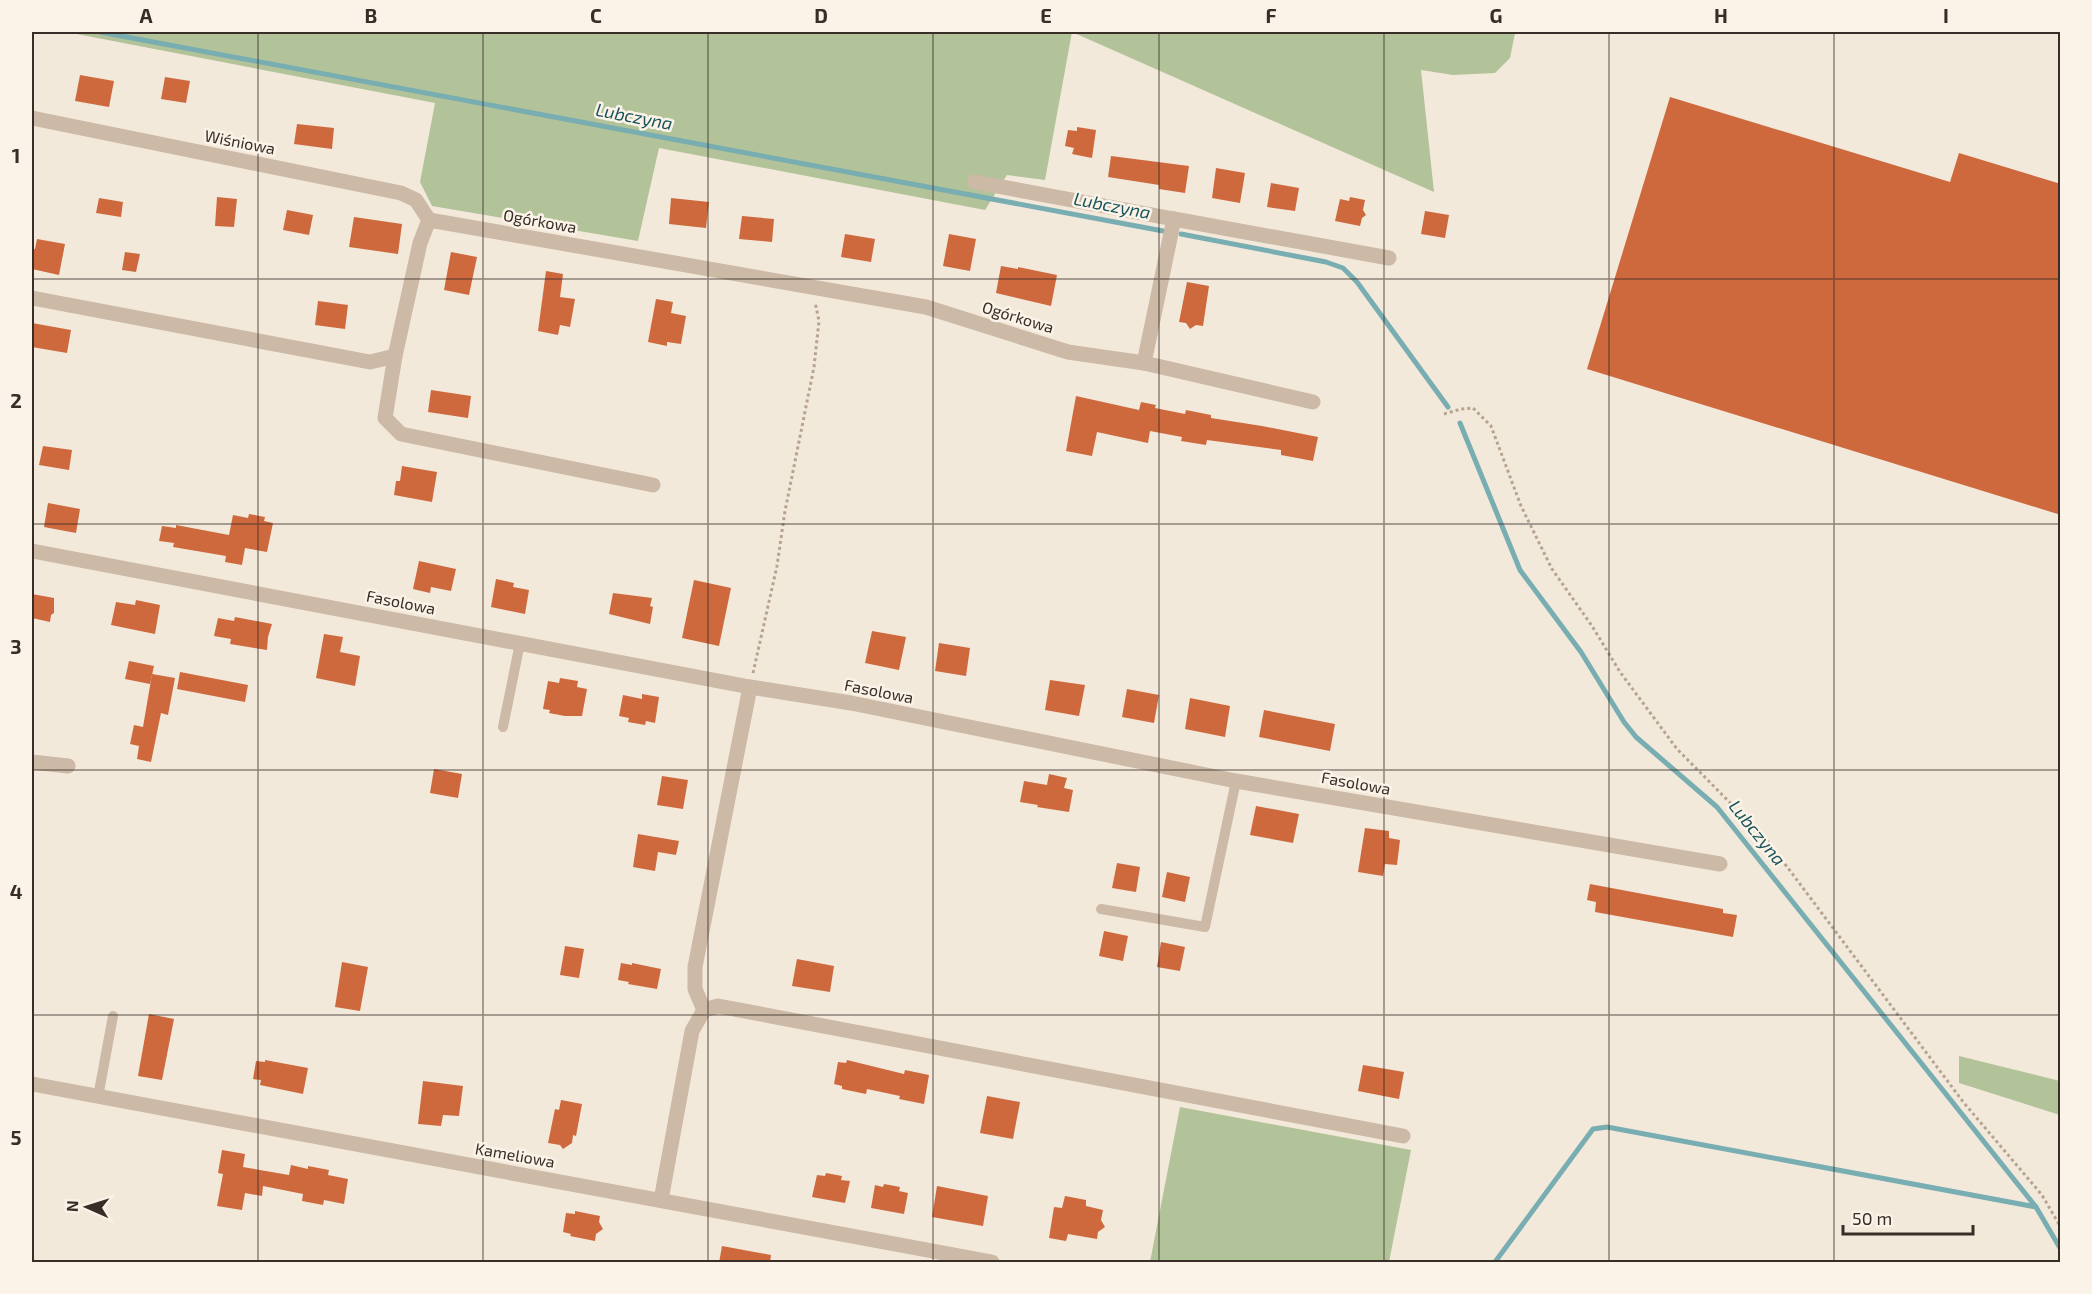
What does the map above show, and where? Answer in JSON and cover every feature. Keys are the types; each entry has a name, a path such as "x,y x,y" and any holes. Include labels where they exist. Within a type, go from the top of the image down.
{"street":[{"name":"Wiśniowa","path":"32,118 401,193 416,200 429,220"},
{"path":"975,182 1389,258"},
{"path":"1144,363 1174,219"},
{"name":"Ogórkowa","path":"429,220 926,307 1068,351 1144,363 1313,402"},
{"path":"429,220 420,243 395,356 385,418 401,434 653,485"},
{"path":"32,298 370,362 395,356"},
{"name":"Fasolowa","path":"32,551 750,687 863,705 1236,781 1720,864"},
{"path":"704,1010 695,989 695,967 750,687"},
{"path":"32,762 68,766"},
{"path":"661,1200 692,1031 704,1010 718,1006 1402,1136"},
{"name":"Kameliowa","path":"32,1084 992,1263"}],"lane":[{"path":"502,727 520,643"},
{"path":"1101,909 1205,927 1236,781"},
{"path":"98,1097 113,1016"}],"path":[{"path":"750,687 777,566 785,512 814,367 819,321 809,286"},
{"path":"1444,414 1461,408 1473,408 1491,426 1521,506 1552,569 1592,626 1620,672 1677,748 1767,840 1964,1103 2042,1195 2061,1226"}],"green space":[{"path":"66,32 1072,32 1045,180 1007,175 985,210 659,148 638,241 432,206 420,182 435,103"},
{"path":"1072,32 1515,33 1510,58 1495,73 1453,75 1421,70 1434,192"},
{"path":"1959,1056 2060,1081 2060,1115 1959,1083"},
{"path":"1180,1107 1411,1150 1389,1262 1150,1262"}],"building":[{"path":"80,75 114,81 109,107 75,101"},
{"path":"165,77 190,81 186,103 161,99"},
{"path":"1670,97 1950,182 1959,153 2061,184 2061,515 1587,369"},
{"path":"297,124 334,128 332,149 294,144"},
{"path":"1077,127 1096,130 1092,158 1072,154 1074,148 1065,146 1068,130 1077,131"},
{"path":"1111,156 1189,166 1185,193 1159,189 1159,185 1108,177"},
{"path":"1216,168 1245,173 1240,203 1212,198"},
{"path":"1271,183 1299,188 1295,211 1267,207"},
{"path":"217,197 237,199 234,227 215,226"},
{"path":"1350,197 1365,200 1363,210 1366,215 1362,218 1360,226 1335,221 1340,199 1349,201"},
{"path":"99,198 123,202 121,217 96,213"},
{"path":"671,198 709,202 706,228 669,224"},
{"path":"287,210 313,215 309,235 283,230"},
{"path":"1425,211 1449,215 1445,238 1421,234"},
{"path":"742,216 774,219 772,242 739,239"},
{"path":"354,217 402,224 398,254 349,247"},
{"path":"845,234 875,239 871,262 841,257"},
{"path":"949,234 976,239 970,271 943,266"},
{"path":"37,239 65,244 59,275 32,269 32,249 35,249"},
{"path":"125,252 140,254 136,272 122,270"},
{"path":"451,252 477,257 469,295 444,290"},
{"path":"1001,266 1057,275 1051,306 996,293"},
{"path":"546,271 563,274 560,297 575,299 570,327 560,325 558,335 538,331"},
{"path":"1187,282 1209,286 1203,326 1196,325 1190,329 1186,323 1179,322"},
{"path":"656,299 673,302 671,313 686,316 681,344 667,342 667,346 648,342"},
{"path":"318,301 348,305 345,329 315,325"},
{"path":"32,323 71,330 67,353 32,347"},
{"path":"431,390 471,396 468,418 428,412"},
{"path":"1076,396 1139,410 1141,402 1156,405 1155,408 1185,414 1186,410 1211,415 1211,418 1318,437 1313,461 1281,455 1281,450 1207,440 1206,445 1181,441 1182,437 1150,431 1148,443 1097,432 1092,456 1066,451"},
{"path":"43,446 72,450 69,470 39,465"},
{"path":"402,466 437,472 432,502 394,495 396,481 400,481"},
{"path":"48,503 80,509 76,533 44,527"},
{"path":"249,514 265,517 264,521 273,523 267,552 245,548 242,565 225,562 226,556 173,547 174,543 159,541 162,526 176,528 176,525 229,535 233,515 248,518"},
{"path":"419,561 456,569 451,591 431,587 430,593 413,589"},
{"path":"496,579 514,583 513,587 529,590 525,614 491,607"},
{"path":"694,580 731,588 719,646 682,638"},
{"path":"613,593 652,598 650,624 609,614"},
{"path":"32,594 54,598 54,613 51,615 50,622 32,618"},
{"path":"136,600 160,605 155,634 111,625 116,602 135,605"},
{"path":"235,617 272,624 267,650 230,644 231,639 214,636 218,618 234,621"},
{"path":"872,631 906,637 899,670 865,663"},
{"path":"324,634 343,637 340,652 360,656 355,686 316,678"},
{"path":"939,643 970,648 966,676 935,671"},
{"path":"129,661 154,666 150,684 125,679"},
{"path":"180,672 248,685 245,702 177,689"},
{"path":"152,674 175,678 168,715 161,713 151,762 137,759 139,746 130,744 134,725 143,727"},
{"path":"560,678 578,681 577,687 587,689 582,716 565,716 549,713 550,710 543,709 548,681 559,683"},
{"path":"1050,680 1085,685 1079,716 1045,710"},
{"path":"1127,689 1159,695 1154,723 1122,717"},
{"path":"642,694 659,697 655,723 646,721 645,725 628,722 629,718 619,716 623,695 642,699"},
{"path":"1190,698 1230,706 1225,737 1185,729"},
{"path":"1264,710 1335,724 1330,751 1259,737"},
{"path":"434,769 462,774 458,798 430,793"},
{"path":"1049,774 1067,778 1064,788 1073,790 1069,812 1020,802 1024,781 1047,785"},
{"path":"662,776 688,780 683,809 657,805"},
{"path":"1256,806 1299,814 1293,843 1250,835"},
{"path":"1365,828 1389,831 1389,838 1400,840 1397,865 1385,864 1383,876 1358,872"},
{"path":"638,834 679,841 676,855 658,852 655,871 633,867"},
{"path":"1117,863 1140,867 1136,892 1112,888"},
{"path":"1167,872 1190,877 1185,902 1162,897"},
{"path":"1590,884 1723,909 1723,913 1737,915 1733,937 1595,912 1596,902 1587,900"},
{"path":"1104,931 1128,936 1123,961 1099,956"},
{"path":"1161,942 1185,947 1180,971 1157,967"},
{"path":"565,946 584,949 579,978 560,975"},
{"path":"797,959 834,966 830,992 792,986"},
{"path":"342,962 368,967 360,1011 335,1007"},
{"path":"621,963 661,969 657,989 618,980"},
{"path":"149,1014 174,1019 162,1080 138,1076"},
{"path":"265,1060 308,1068 303,1094 260,1085 261,1080 253,1079 256,1061 265,1062"},
{"path":"847,1060 904,1074 905,1070 929,1075 924,1104 867,1089 866,1094 842,1089 842,1086 834,1084 838,1062 846,1063"},
{"path":"1363,1065 1404,1072 1399,1099 1358,1091"},
{"path":"423,1081 463,1086 459,1116 443,1115 441,1126 418,1124"},
{"path":"987,1096 1020,1102 1013,1139 980,1133"},
{"path":"561,1100 582,1104 576,1136 573,1135 572,1143 563,1149 560,1145 548,1143 555,1109 559,1110"},
{"path":"222,1150 245,1154 243,1167 289,1175 291,1165 329,1170 328,1175 348,1179 344,1204 324,1200 323,1205 302,1201 303,1194 263,1186 262,1196 245,1193 242,1210 217,1206 223,1174 218,1173"},
{"path":"826,1173 842,1176 841,1180 850,1181 845,1203 812,1197 817,1175 825,1176"},
{"path":"884,1184 900,1187 899,1191 908,1193 904,1214 871,1208 875,1185 883,1187"},
{"path":"937,1186 988,1196 983,1226 932,1217"},
{"path":"1065,1196 1086,1200 1086,1206 1103,1210 1101,1220 1105,1227 1098,1232 1097,1239 1068,1234 1066,1241 1049,1238 1054,1207 1062,1208"},
{"path":"575,1211 600,1216 599,1222 603,1229 596,1234 595,1241 570,1236 571,1234 563,1232 566,1213 575,1214"},
{"path":"722,1246 771,1255 770,1263 719,1263"}],"waterway":[{"name":"Lubczyna","path":"100,32 1163,231"},
{"name":"Lubczyna","path":"1181,234 1326,262 1343,268 1357,282 1448,407"},
{"name":"Lubczyna","path":"1460,423 1520,570 1581,652 1624,722 1636,737 1717,807 2036,1207 2060,1248"},
{"path":"1495,1262 1593,1129 1607,1127 2036,1207"}]}
